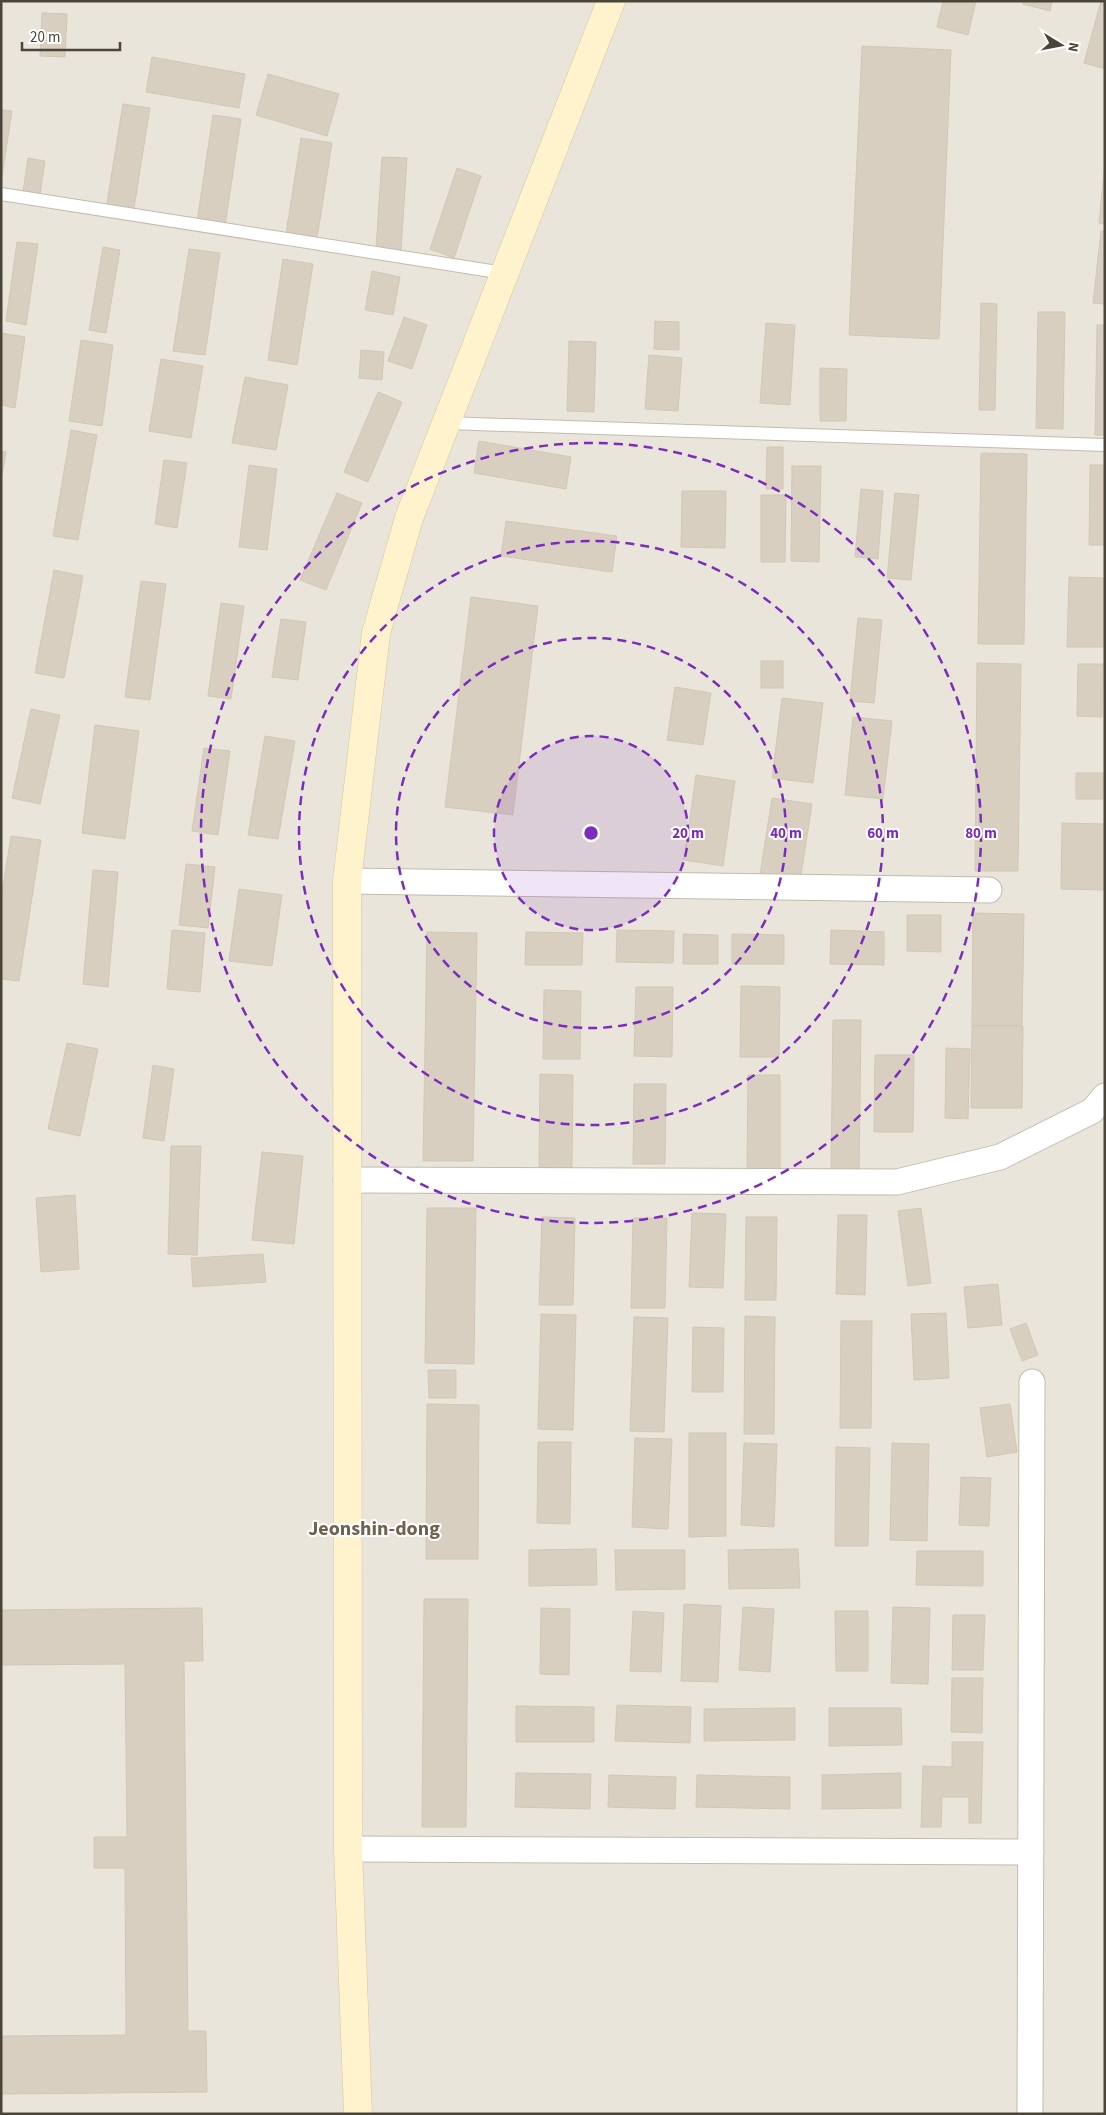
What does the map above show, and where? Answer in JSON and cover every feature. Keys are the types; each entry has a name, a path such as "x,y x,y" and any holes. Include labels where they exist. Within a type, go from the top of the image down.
{"main road":[{"path":"358,2114 348,1850 347,881 376,632 409,518 611,1"}],"street":[{"path":"347,881 989,890"},
{"path":"346,1180 897,1182 1000,1158 1092,1110 1105,1096"},
{"path":"1030,2114 1032,1382"},
{"path":"348,1850 1031,1852"}],"lane":[{"path":"1,194 504,273"},
{"path":"446,423 1105,445"}],"shaded area":[{"path":"1,1 1105,1 1105,2114 1,2114"}],"building":[{"path":"943,1 976,1 968,35 937,27"},
{"path":"1023,1 1052,1 1050,11 1023,4"},
{"path":"1101,1 1105,1 1105,69 1084,63"},
{"path":"42,13 67,14 65,57 40,56"},
{"path":"862,46 951,50 939,339 849,335"},
{"path":"152,57 245,74 239,108 146,92"},
{"path":"268,74 339,94 327,136 256,115"},
{"path":"123,104 150,108 132,220 105,215"},
{"path":"1,110 12,111 1,183"},
{"path":"213,115 241,119 225,226 197,222"},
{"path":"301,138 332,143 316,245 285,240"},
{"path":"382,157 407,158 401,250 376,249"},
{"path":"28,158 45,161 39,201 22,199"},
{"path":"1105,163 1105,224 1099,223"},
{"path":"457,168 481,176 454,258 430,249"},
{"path":"1101,231 1105,232 1105,304 1093,303"},
{"path":"17,242 38,244 26,325 6,321"},
{"path":"103,247 120,250 106,333 89,330"},
{"path":"189,249 220,253 205,355 173,351"},
{"path":"283,259 313,264 297,365 268,360"},
{"path":"372,271 400,277 393,315 365,310"},
{"path":"981,303 997,304 995,410 979,410"},
{"path":"1038,312 1065,312 1063,429 1036,428"},
{"path":"404,317 427,325 412,369 388,361"},
{"path":"655,321 679,322 679,350 654,349"},
{"path":"766,323 795,325 790,405 760,403"},
{"path":"1097,325 1105,325 1105,435 1095,435"},
{"path":"1,333 25,337 15,408 1,405"},
{"path":"81,340 113,345 102,426 69,421"},
{"path":"569,341 596,342 594,412 567,411"},
{"path":"361,350 384,352 382,380 359,378"},
{"path":"649,355 682,358 678,411 645,409"},
{"path":"161,359 203,366 191,438 149,431"},
{"path":"820,368 847,369 846,421 820,421"},
{"path":"245,377 288,385 276,450 232,443"},
{"path":"378,392 402,402 368,482 344,472"},
{"path":"71,430 97,435 78,540 53,536"},
{"path":"479,441 571,457 566,489 474,473"},
{"path":"767,447 783,447 783,489 766,489"},
{"path":"1,451 6,452 1,481"},
{"path":"981,453 1027,454 1024,644 978,644"},
{"path":"164,460 187,463 177,528 155,524"},
{"path":"249,465 277,469 267,550 239,547"},
{"path":"1090,465 1105,465 1105,545 1089,545"},
{"path":"792,466 821,466 819,562 791,561"},
{"path":"861,489 883,491 878,559 855,557"},
{"path":"682,491 726,491 725,548 681,547"},
{"path":"337,493 362,503 326,590 300,580"},
{"path":"895,493 919,495 911,580 887,578"},
{"path":"761,495 786,495 785,562 761,562"},
{"path":"506,521 617,536 612,572 501,556"},
{"path":"54,570 83,576 64,678 35,673"},
{"path":"1069,577 1105,578 1105,647 1067,647"},
{"path":"141,581 166,584 150,700 125,697"},
{"path":"471,597 538,606 513,815 445,807"},
{"path":"221,603 244,606 231,699 208,696"},
{"path":"858,618 882,620 874,703 850,701"},
{"path":"281,619 306,622 298,680 272,677"},
{"path":"761,661 783,661 783,688 761,688"},
{"path":"977,663 1021,664 1018,871 975,871"},
{"path":"1078,664 1103,664 1102,717 1077,716"},
{"path":"675,687 711,693 703,745 667,740"},
{"path":"782,698 823,703 813,783 772,778"},
{"path":"31,709 60,715 40,804 12,798"},
{"path":"853,717 892,721 883,799 845,795"},
{"path":"95,725 139,731 125,839 82,833"},
{"path":"265,736 295,741 278,839 248,835"},
{"path":"204,748 230,751 218,835 192,831"},
{"path":"1076,773 1103,773 1103,799 1076,799"},
{"path":"696,775 735,781 723,866 684,860"},
{"path":"772,798 812,804 800,881 760,875"},
{"path":"1062,823 1105,824 1105,890 1061,889"},
{"path":"11,836 41,840 19,981 1,979 1,899"},
{"path":"186,864 215,867 208,928 179,925"},
{"path":"93,870 118,872 108,987 83,984"},
{"path":"239,889 282,895 272,966 229,961"},
{"path":"973,913 1024,914 1022,1026 972,1026"},
{"path":"907,915 941,915 941,952 907,951"},
{"path":"172,930 205,933 200,992 167,989"},
{"path":"617,930 674,931 673,963 616,962"},
{"path":"831,930 884,932 884,965 830,964"},
{"path":"427,932 477,933 473,1161 423,1161"},
{"path":"526,932 583,933 582,965 525,965"},
{"path":"683,934 718,935 718,964 683,964"},
{"path":"732,934 784,935 784,964 732,964"},
{"path":"741,986 780,987 779,1057 740,1057"},
{"path":"636,987 673,987 672,1057 634,1056"},
{"path":"544,990 581,991 580,1059 543,1059"},
{"path":"833,1020 861,1020 859,1174 831,1174"},
{"path":"972,1026 1023,1026 1022,1108 971,1108"},
{"path":"67,1043 98,1049 80,1136 48,1129"},
{"path":"946,1048 970,1049 968,1119 945,1118"},
{"path":"875,1055 914,1055 913,1132 874,1132"},
{"path":"153,1065 174,1069 164,1141 143,1138"},
{"path":"540,1074 573,1075 572,1169 539,1168"},
{"path":"748,1075 780,1075 780,1171 747,1170"},
{"path":"634,1084 666,1084 665,1164 633,1164"},
{"path":"171,1146 201,1146 197,1255 168,1254"},
{"path":"262,1152 303,1156 294,1244 252,1240"},
{"path":"75,1195 79,1269 41,1272 36,1198"},
{"path":"427,1208 476,1208 474,1364 425,1363"},
{"path":"921,1208 931,1283 908,1286 898,1211"},
{"path":"692,1213 726,1214 723,1288 689,1287"},
{"path":"838,1215 867,1215 865,1295 836,1294"},
{"path":"542,1217 575,1218 573,1305 539,1305"},
{"path":"746,1217 777,1217 776,1300 745,1300"},
{"path":"633,1218 667,1218 665,1308 631,1308"},
{"path":"263,1254 266,1282 193,1287 191,1258"},
{"path":"998,1284 1002,1325 968,1328 964,1287"},
{"path":"946,1313 949,1378 914,1380 911,1314"},
{"path":"541,1314 576,1315 573,1430 538,1429"},
{"path":"745,1316 775,1317 774,1434 744,1434"},
{"path":"634,1317 668,1318 664,1432 630,1431"},
{"path":"841,1321 872,1321 871,1428 840,1428"},
{"path":"1026,1323 1038,1355 1022,1361 1010,1329"},
{"path":"693,1327 724,1328 723,1392 692,1392"},
{"path":"428,1370 456,1370 456,1398 429,1398"},
{"path":"427,1404 479,1405 478,1559 426,1559"},
{"path":"1010,1404 1017,1452 987,1457 980,1408"},
{"path":"689,1433 726,1433 726,1536 689,1537"},
{"path":"635,1438 672,1439 668,1529 632,1527"},
{"path":"538,1442 571,1442 570,1524 537,1523"},
{"path":"744,1443 777,1444 774,1527 741,1525"},
{"path":"892,1443 929,1444 927,1541 890,1540"},
{"path":"836,1447 870,1448 868,1546 835,1546"},
{"path":"961,1477 991,1478 989,1526 959,1525"},
{"path":"596,1549 597,1585 529,1586 529,1550"},
{"path":"798,1549 800,1588 729,1589 728,1550"},
{"path":"615,1550 685,1550 685,1589 616,1590"},
{"path":"917,1551 983,1551 983,1586 916,1585"},
{"path":"424,1599 468,1599 466,1827 422,1827"},
{"path":"684,1604 721,1606 718,1682 681,1681"},
{"path":"743,1607 774,1609 770,1672 739,1670"},
{"path":"893,1607 930,1608 928,1684 891,1683"},
{"path":"202,1608 203,1661 184,1661 188,2031 206,2031 207,2092 1,2094 1,2036 126,2035 125,1868 94,1868 94,1837 127,1837 125,1664 1,1665 1,1610"},
{"path":"541,1608 570,1609 569,1675 540,1674"},
{"path":"633,1611 664,1613 661,1672 630,1671"},
{"path":"835,1611 868,1611 868,1671 836,1671"},
{"path":"953,1615 985,1615 983,1670 952,1670"},
{"path":"952,1678 983,1678 982,1733 951,1732"},
{"path":"617,1705 691,1707 690,1743 615,1741"},
{"path":"516,1706 594,1707 594,1742 516,1742"},
{"path":"795,1708 795,1740 704,1741 704,1709"},
{"path":"829,1708 901,1708 902,1745 829,1746"},
{"path":"952,1742 983,1742 981,1823 969,1823 969,1797 942,1797 941,1827 921,1827 923,1766 952,1767"},
{"path":"516,1773 591,1774 590,1809 515,1807"},
{"path":"901,1773 901,1808 822,1809 822,1775"},
{"path":"609,1775 676,1777 675,1809 608,1807"},
{"path":"697,1775 790,1777 790,1809 696,1807"}],"district":[{"name":"Jeonshin-dong","path":"374,1528"}]}
